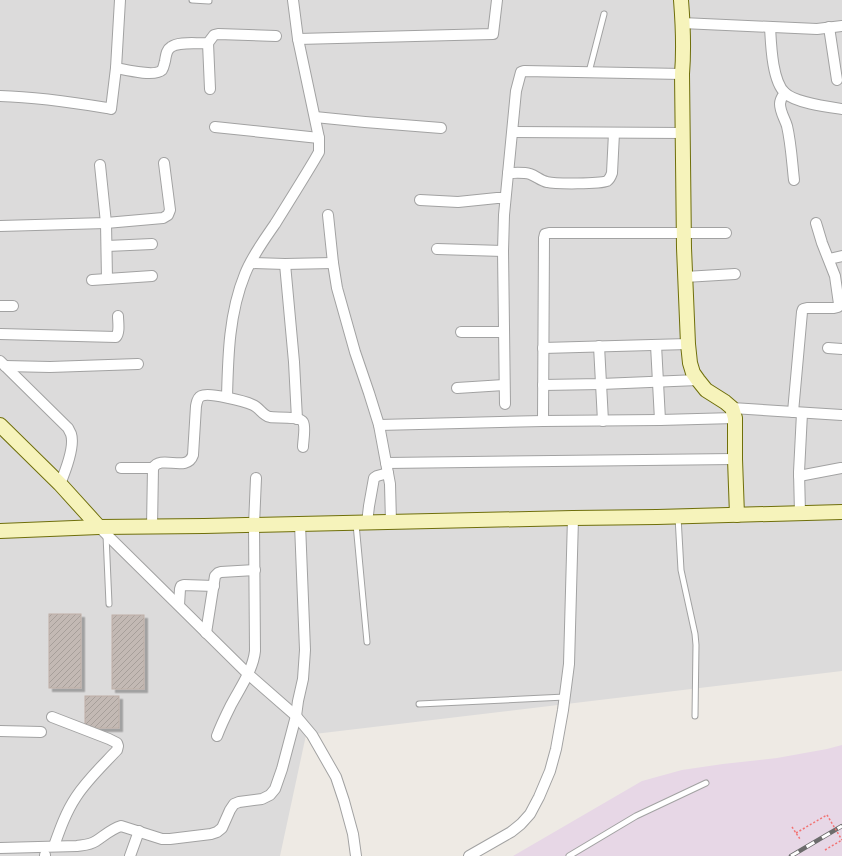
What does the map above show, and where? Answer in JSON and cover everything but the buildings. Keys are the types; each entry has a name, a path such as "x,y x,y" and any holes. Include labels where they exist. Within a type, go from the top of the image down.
{"street":[{"path":"0,96 64,101 111,109 116,68 120,0"},
{"path":"227,397 229,346 232,320 238,292 245,273 319,152 319,138 298,39 293,0"},
{"path":"298,39 493,34 497,0"},
{"path":"681,0 685,277 690,363 693,373 706,390 725,402 733,413 737,515"},
{"path":"682,23 818,28 842,26"},
{"path":"770,27 776,75 779,84 785,93 796,99 821,106 842,109"},
{"path":"829,27 837,80"},
{"path":"210,89 208,43 214,35 276,36"},
{"path":"116,68 150,73 157,72 162,70 164,67 166,55 171,46 178,44 208,43"},
{"path":"504,404 503,250 505,198 516,92 521,72 682,74"},
{"path":"785,93 780,99 780,109 789,137 794,180"},
{"path":"315,117 441,128"},
{"path":"215,127 319,138"},
{"path":"513,132 683,133"},
{"path":"508,172 532,174 547,182 557,184 599,183 607,181 612,173 614,133"},
{"path":"0,226 106,224 163,218 168,216 170,210 164,162"},
{"path":"100,165 106,224 107,279"},
{"path":"420,200 458,202 505,198"},
{"path":"328,215 337,288 355,352 370,393 379,425 390,484 392,522"},
{"path":"800,513 797,412 802,312 807,308 834,308 838,307 839,304 835,276 816,223"},
{"path":"543,421 545,234 726,234"},
{"path":"107,246 152,244"},
{"path":"437,249 503,250"},
{"path":"829,259 842,256"},
{"path":"251,263 333,263"},
{"path":"285,264 294,362 297,419"},
{"path":"685,277 735,274"},
{"path":"92,280 152,276"},
{"path":"0,306 13,306"},
{"path":"0,334 116,337 118,335 118,316"},
{"path":"461,332 504,332"},
{"path":"543,348 688,344"},
{"path":"656,345 660,420"},
{"path":"599,346 603,421"},
{"path":"828,348 842,349"},
{"path":"3,364 50,367 138,364"},
{"path":"3,364 68,428 71,434 69,458 60,484"},
{"path":"543,385 698,380"},
{"path":"457,388 504,385"},
{"path":"152,527 153,468 155,464 159,463 182,463 192,460 196,406 200,396 227,397 253,405 265,415 270,417 302,420 304,423 303,447"},
{"path":"379,425 660,420 733,413 797,412 842,415"},
{"path":"0,425 206,633 248,674 296,716 312,735 336,777 353,834 356,856"},
{"path":"386,463 735,459"},
{"path":"121,468 153,468"},
{"path":"799,476 840,468"},
{"path":"362,523 368,506 374,478 388,473"},
{"path":"216,736 251,668 254,659 254,525 256,478"},
{"path":"0,531 103,530 152,527 842,512"},
{"path":"469,856 511,832 521,824 530,814 550,771 556,749 569,664 573,518"},
{"path":"0,848 57,849 88,845 95,842 114,828 121,826 162,839 217,832 222,828 234,804 270,795 275,789 282,770 296,716 303,679 305,650 300,524"},
{"path":"206,633 215,576 221,572 254,570"},
{"path":"178,605 181,586 214,586"},
{"path":"52,717 109,739 117,743 118,746 117,750 76,797 63,822 57,849"},
{"path":"0,731 40,732"},
{"path":"130,856 139,831"}],"lane":[{"path":"192,0 209,1"},
{"path":"589,72 604,14"},
{"path":"678,516 681,570 696,645 694,716"},
{"path":"362,523 367,642"},
{"path":"103,530 109,604"},
{"path":"419,704 565,697"},
{"path":"569,856 636,816 706,783"}],"path":[{"path":"796,833 827,815 842,840 825,850"},
{"path":"792,827 800,839"}],"shaded area":[{"path":"0,0 842,0 842,671 306,735 280,856 0,856"},
{"path":"842,745 842,856 513,856 642,781 682,770 777,758"}],"railway":[{"path":"791,856 842,826"}]}
